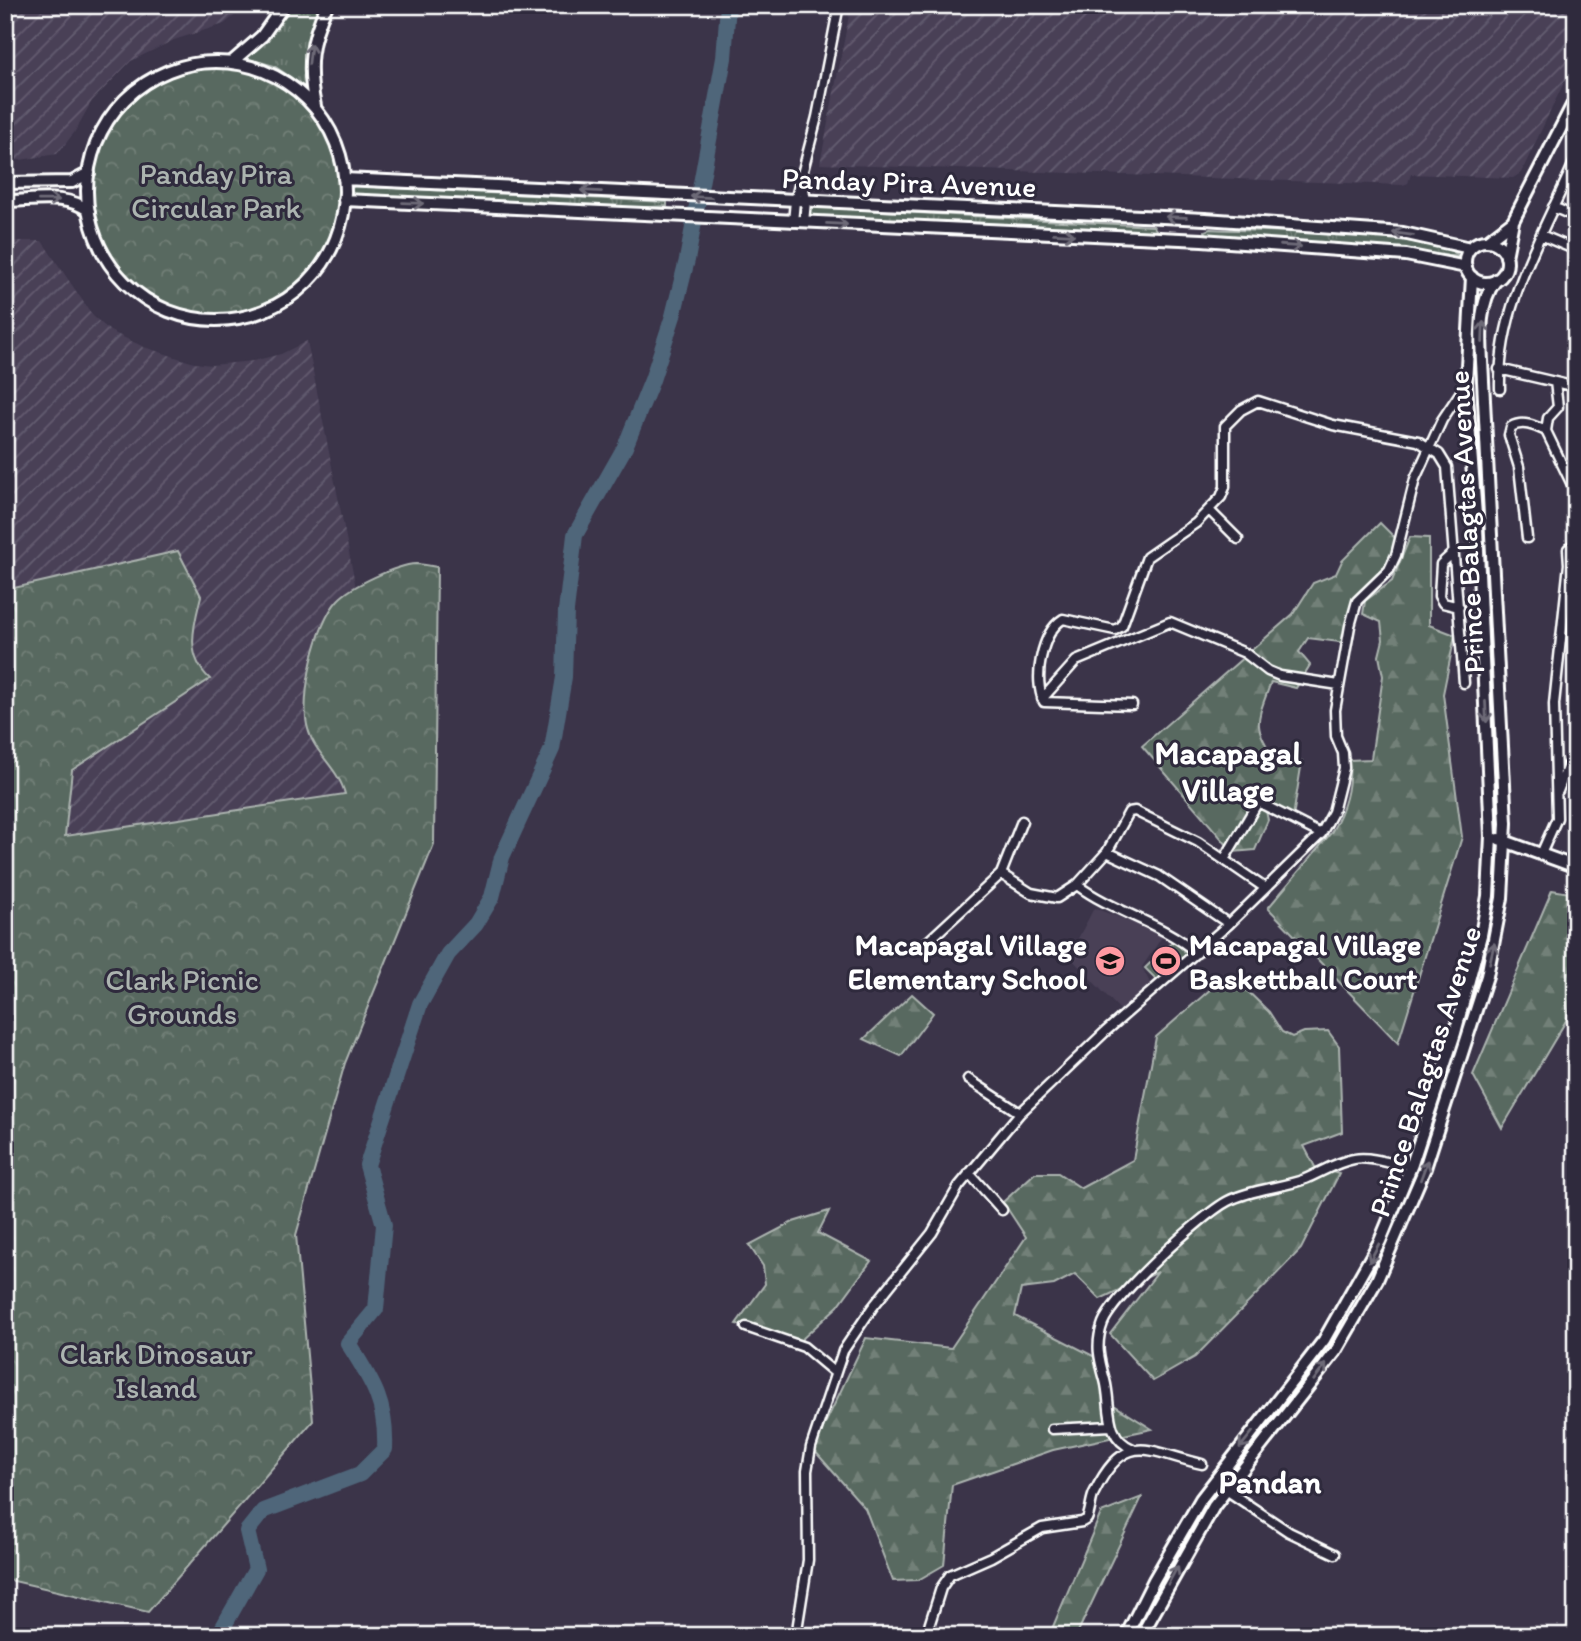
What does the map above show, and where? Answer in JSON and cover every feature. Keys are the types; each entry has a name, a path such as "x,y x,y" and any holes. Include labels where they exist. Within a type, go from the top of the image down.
{"main road":[{"path":"233,61 262,36 284,5"},
{"path":"315,106 277,75 256,65 233,61 184,65 160,74 139,88 121,105 106,125 89,173 89,211 105,257 137,295 180,317 208,320 260,313 300,289 318,271 332,246 344,201 344,178 334,140 315,106 309,66 311,44 327,5"},
{"path":"1513,221 1487,241 1470,248 1469,272 1483,282 1496,280 1505,270 1513,221 1576,97"},
{"path":"5,183 72,182 89,173"},
{"name":"Panday Pira Avenue","path":"344,178 1205,219 1403,233 1470,248"},
{"path":"5,201 65,200 78,203 89,211"},
{"name":"Panday Pira Avenue","path":"344,201 1202,240 1406,254 1469,272"},
{"path":"1202,240 1205,219"},
{"path":"1487,241 1499,246 1506,257"},
{"name":"Prince Balagtas Avenue","path":"1126,1636 1201,1499 1298,1376 1341,1313 1380,1241 1412,1164 1455,1033 1481,935 1488,896 1491,836 1477,528 1466,383 1469,272"},
{"name":"Prince Balagtas Avenue","path":"1141,1636 1191,1542 1226,1490 1336,1351 1371,1291 1398,1236 1425,1168 1487,976 1502,898 1505,841 1482,335 1487,295 1496,280"},
{"path":"1491,836 1571,865"}],"street":[{"path":"798,222 802,180 839,5"},
{"path":"1500,389 1499,369 1503,335 1512,301 1576,158"},
{"path":"1567,179 1576,183"},
{"path":"1553,207 1576,217"},
{"path":"1541,235 1576,250"},
{"path":"1499,369 1576,387"},
{"path":"1555,382 1558,407 1548,418 1546,431 1576,493"},
{"path":"796,1636 808,1560 809,1456 843,1351 872,1308 932,1233 969,1174 1020,1114 1105,1032 1229,924 1321,834 1334,812 1344,768 1343,753 1336,736 1335,710 1357,601 1365,591 1379,583 1396,555 1406,506 1429,446 1466,383"},
{"path":"1132,705 1048,704 1042,699 1039,676 1041,664 1057,622 1072,618 1115,630 1122,626 1147,557 1210,511 1225,487 1225,426 1241,410 1258,401 1333,425 1418,441 1429,446 1447,467 1465,683"},
{"path":"1527,538 1521,479 1509,435 1511,427 1516,424 1533,425 1546,431"},
{"path":"1210,511 1238,539"},
{"path":"1541,854 1557,818 1554,704 1569,564 1568,549 1576,542"},
{"path":"1454,552 1441,564 1439,596 1443,603 1460,607"},
{"path":"1042,699 1076,662 1170,622 1245,653 1268,671 1280,676 1339,685"},
{"path":"1557,794 1576,744"},
{"path":"1224,858 1258,802 1321,834"},
{"path":"1001,874 1018,887 1045,898 1057,898 1077,885 1107,852 1132,811 1224,858 1265,888"},
{"path":"923,946 1001,874 1022,821"},
{"path":"1107,852 1159,876 1229,924"},
{"path":"1077,885 1114,909 1170,932 1196,953"},
{"path":"968,1079 1020,1114"},
{"path":"1202,1464 1156,1450 1133,1449 1122,1445 1111,1426 1108,1390 1097,1351 1103,1323 1127,1289 1164,1253 1231,1199 1306,1179 1351,1159 1364,1157 1387,1165 1412,1164"},
{"path":"969,1174 1002,1210"},
{"path":"746,1327 804,1347 835,1373"},
{"path":"1052,1429 1111,1426"},
{"path":"922,1636 929,1626 941,1588 950,1575 991,1557 1042,1528 1087,1519 1094,1493 1107,1473 1121,1455 1133,1449"},
{"path":"1226,1490 1289,1532 1335,1554"}],"shaded area":[{"path":"5,5 248,5 224,24 174,40 131,61 92,101 74,133 57,154 5,160"},
{"path":"851,5 1576,5 1576,57 1521,173 1513,178 1411,174 1408,183 1403,185 820,164"},
{"path":"5,241 42,241 93,316 110,331 144,347 194,363 212,365 253,361 281,354 307,341 356,588 338,600 325,620 306,688 306,717 308,731 341,779 346,794 65,836 71,770 209,679 195,658 192,628 201,596 177,551 5,590"},
{"name":"Macapagal Village Elementary School","path":"1094,908 1164,934 1142,967 1151,985 1124,1014 1069,956"}],"green space":[{"path":"290,5 320,5 304,53 306,88 274,66 242,57 272,33"},
{"name":"Panday Pira Circular Park","path":"217,67 264,77 286,88 305,103 320,122 331,144 341,191 331,238 320,260 305,279 286,294 264,305 217,315 170,305 148,294 129,279 114,260 103,238 93,191 103,144 114,122 129,103 148,88 170,77"},
{"path":"354,186 667,202 667,206 622,209 353,194 351,189"},
{"path":"811,207 1153,226 1157,231 1156,234 809,217 807,215"},
{"path":"1210,229 1384,238 1446,249 1460,257 1372,246 1208,238 1205,231"},
{"path":"1380,523 1399,542 1386,574 1365,595 1347,643 1308,638 1299,652 1310,665 1296,688 1271,682 1262,706 1260,730 1276,760 1302,761 1293,817 1264,802 1268,820 1255,850 1233,852 1142,746 1293,614 1313,583 1336,574 1342,561"},
{"path":"1410,537 1429,538 1429,625 1455,635 1443,694 1462,837 1398,1043 1268,908 1331,833 1346,798 1349,760 1371,759 1383,676 1379,656 1383,640 1381,622 1363,614 1365,601 1392,581"},
{"name":"Clark Picnic Grounds","path":"178,551 201,596 194,629 194,650 202,670 210,679 72,770 65,836 345,794 338,777 315,746 308,729 306,699 316,643 330,611 344,594 386,572 416,564 437,567 434,844 345,1063 296,1235 313,1421 148,1612 5,1579 5,590"},
{"path":"1552,890 1576,894 1576,985 1567,1019 1502,1128 1473,1075"},
{"name":"Macapagal Village Baskettball Court","path":"1174,940 1187,954 1159,982 1145,968"},
{"path":"1229,973 1269,1012 1282,1032 1292,1037 1304,1032 1328,1031 1339,1046 1342,1132 1304,1146 1315,1167 1339,1174 1301,1249 1195,1357 1153,1381 1110,1334 1158,1272 1100,1299 1075,1274 1054,1285 1021,1289 1015,1316 1101,1360 1114,1405 1152,1429 1053,1450 952,1485 944,1565 918,1580 893,1581 865,1508 813,1449 866,1338 951,1348 1026,1237 1003,1202 1035,1173 1058,1173 1081,1188 1133,1160 1156,1037"},
{"path":"912,994 933,1013 901,1056 864,1039"},
{"path":"829,1211 818,1233 871,1261 838,1306 800,1341 736,1324 765,1284 763,1266 749,1245 793,1222"},
{"path":"1142,1497 1076,1636 1049,1636 1101,1513"}],"waterway":[{"path":"218,1636 256,1569 247,1531 263,1511 360,1474 385,1449 383,1418 376,1393 348,1343 376,1309 384,1225 367,1165 420,1004 448,954 476,924 492,897 502,857 552,749 564,677 566,611 575,535 625,447 652,380 673,316 687,260 724,58 728,5"}],"place":[{"name":"Macapagal Village Elementary School","path":"1110,961"},
{"name":"Macapagal Village Baskettball Court","path":"1166,961"}],"district":[{"name":"Macapagal Village","path":"1228,772"},
{"name":"Pandan","path":"1270,1482"}],"park label":[{"name":"Clark Dinosaur Island","path":"156,1370"}]}
